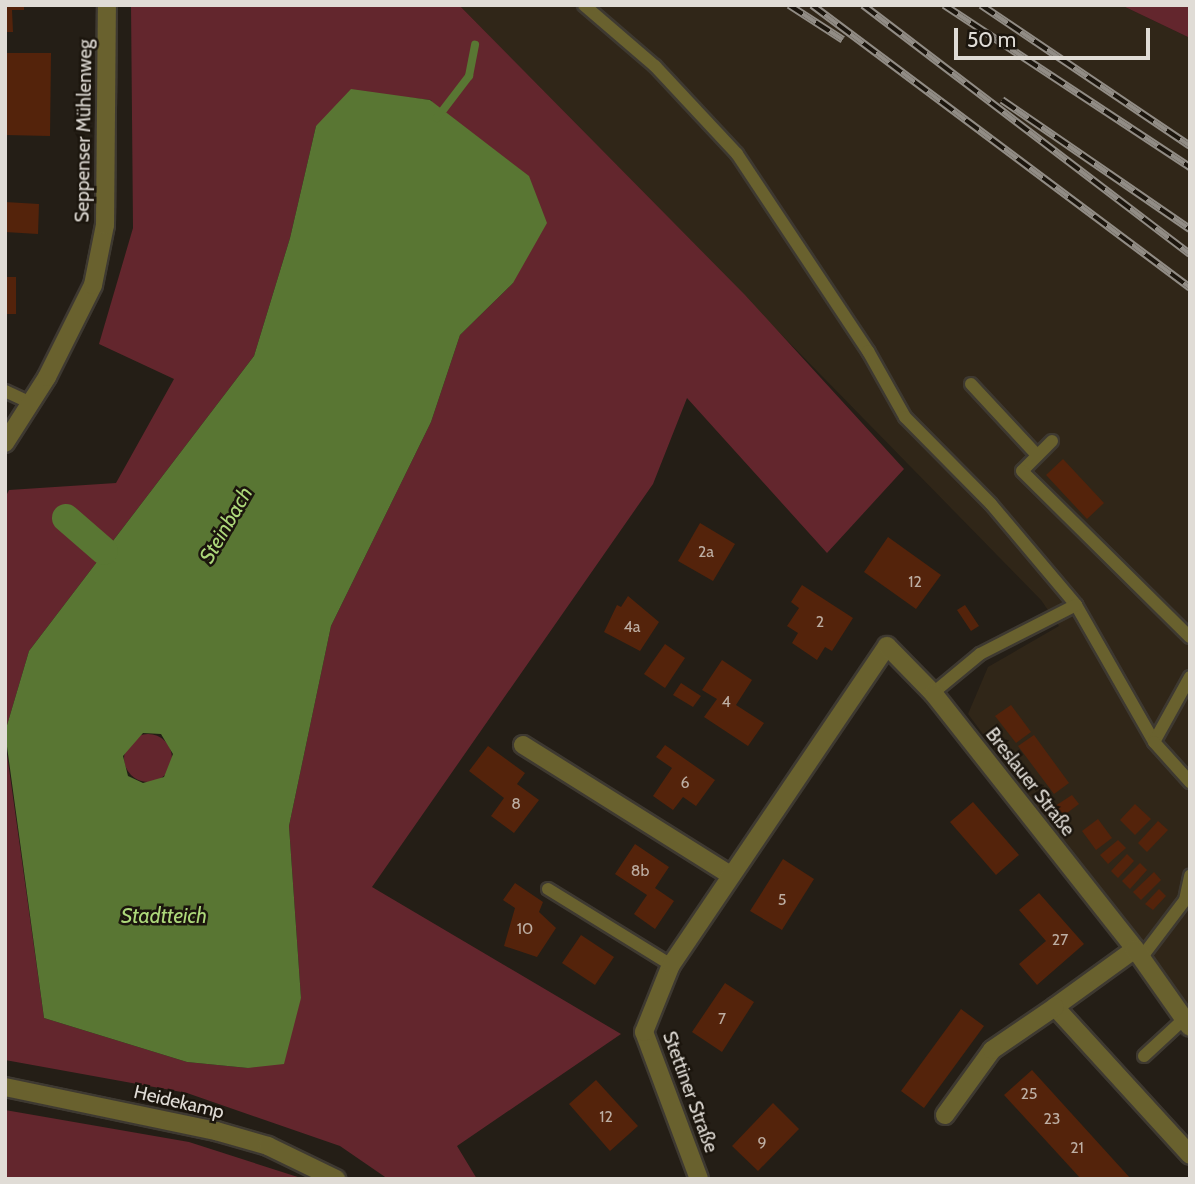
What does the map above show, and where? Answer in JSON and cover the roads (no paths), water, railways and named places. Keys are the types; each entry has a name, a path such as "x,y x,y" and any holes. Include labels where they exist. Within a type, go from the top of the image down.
{"street":[{"name":"Seppenser Mühlenweg","path":"5,443 31,403 93,285 106,199 107,5"},
{"name":"Breslauer Straße","path":"887,646 933,693 1138,953 1187,1023"},
{"name":"Stettiner Straße","path":"699,1179 644,1032 671,965 729,874 887,646"},
{"path":"523,745 729,874"},
{"path":"945,1115 992,1050 1138,953"},
{"path":"1055,1007 1190,1155"},
{"name":"Heidekamp","path":"5,1087 216,1131 268,1146 336,1179"}],"lane":[{"path":"584,5 655,66 737,154 867,351 905,417 991,504 1076,605 1154,742 1190,782"},
{"path":"971,384 1037,455"},
{"path":"5,391 31,403"},
{"path":"1052,441 1022,471 1190,638"},
{"path":"933,693 981,654 1076,605"},
{"path":"1154,742 1190,677"},
{"path":"1138,953 1185,900 1190,876"},
{"path":"548,888 671,965"},
{"path":"1144,1056 1187,1023"}],"water":[{"name":"Stadtteich","path":"351,89 430,100 529,176 547,223 513,283 460,335 431,422 331,626 289,826 301,998 284,1064 248,1068 187,1062 44,1018 5,732 29,651 254,356 290,238 316,126","holes":["143,733 161,734 173,754 164,777 143,783 128,776 123,756"]}],"waterway":[{"name":"Steinbach","path":"437,118 469,76 475,45"},
{"path":"66,518 104,551"}],"railway":[{"path":"789,5 843,40"},
{"path":"812,5 1190,288"},
{"path":"863,5 1190,254"},
{"path":"944,5 1190,167"},
{"path":"981,5 1190,146"},
{"path":"1002,100 1190,229"}]}
